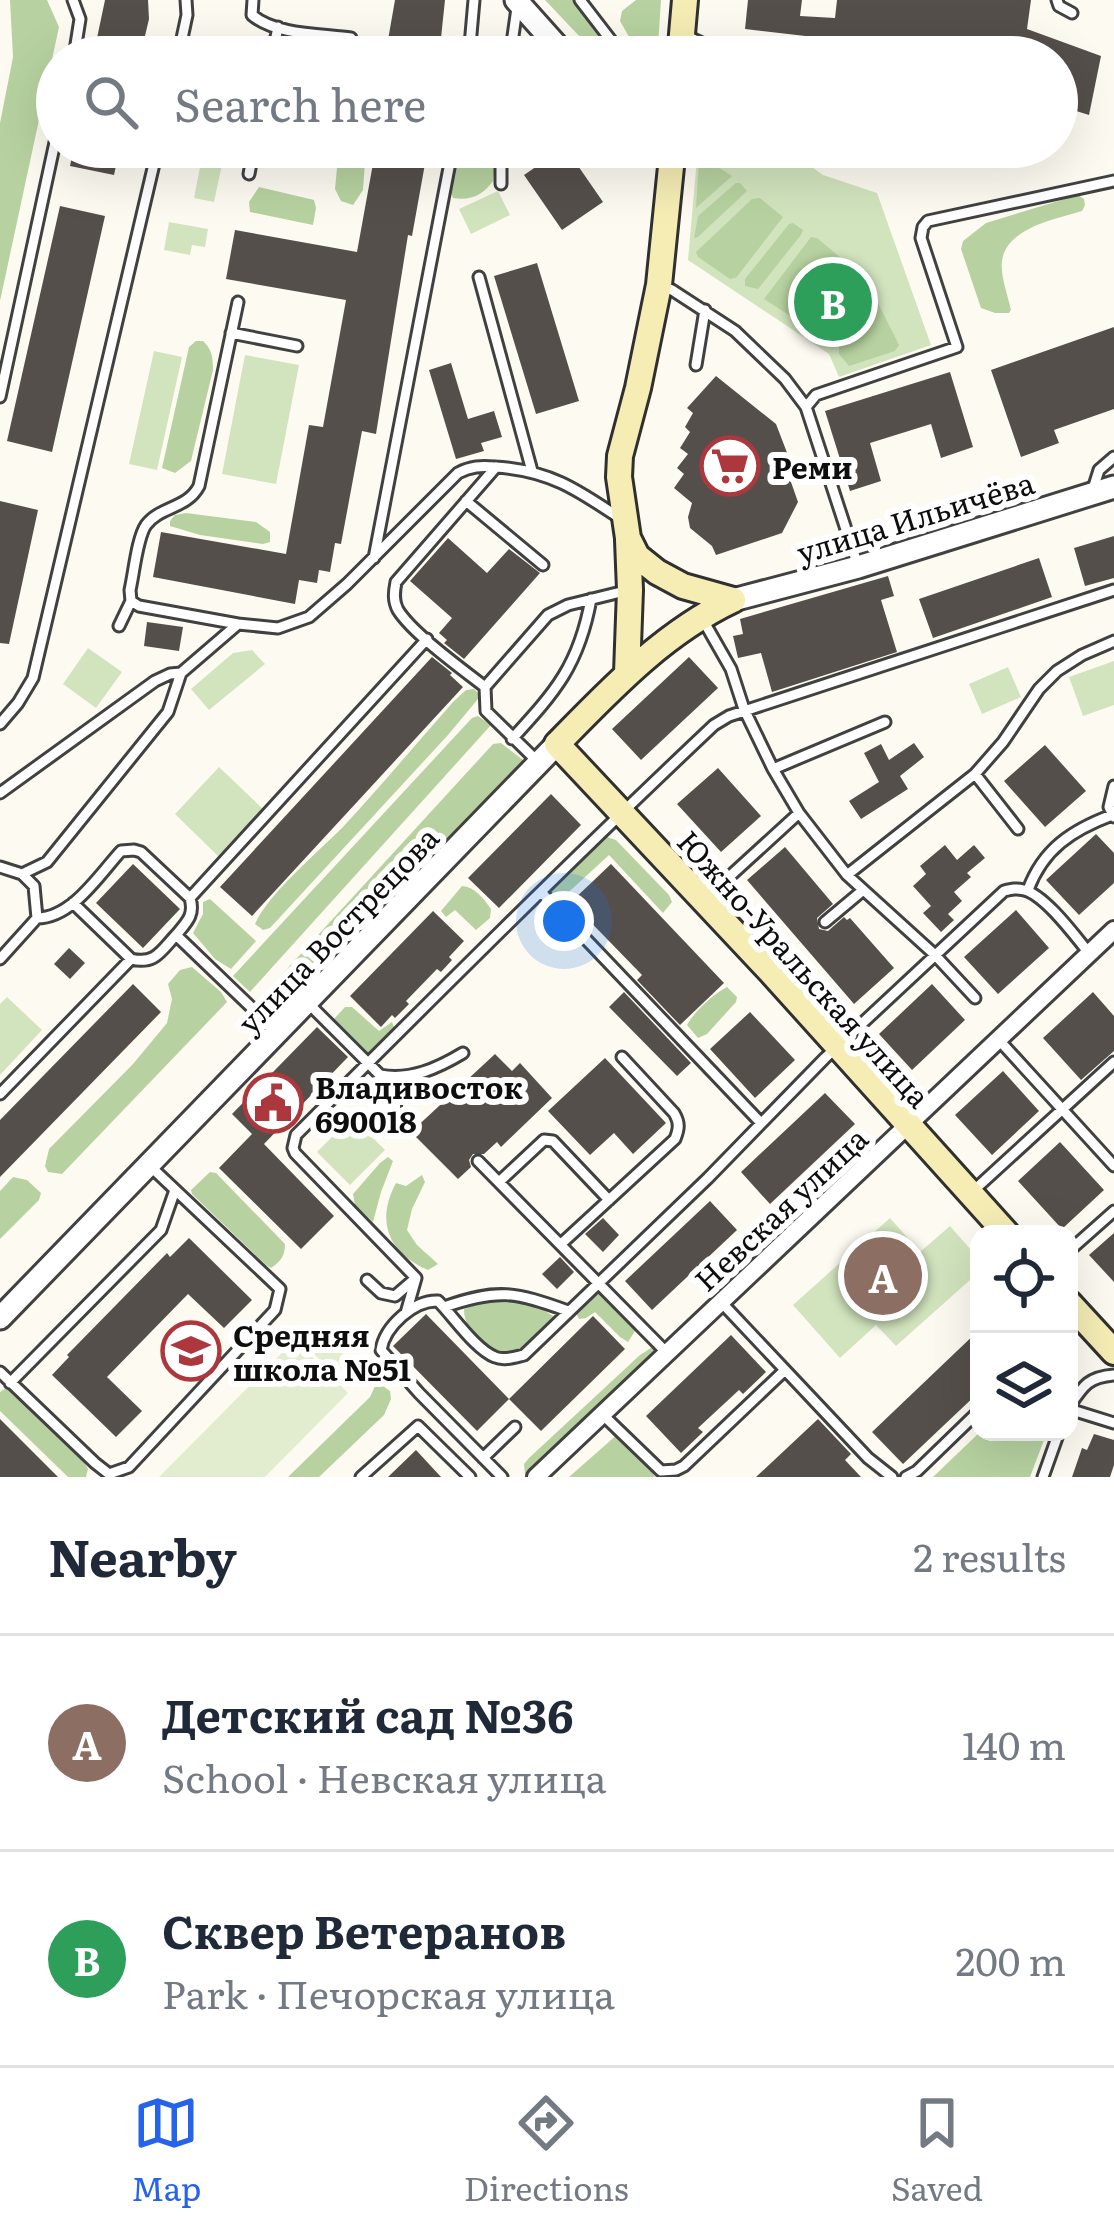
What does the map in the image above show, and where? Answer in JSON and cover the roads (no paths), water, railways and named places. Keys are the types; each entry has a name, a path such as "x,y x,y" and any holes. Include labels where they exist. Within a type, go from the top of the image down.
{"main road":[{"path":"682,36 686,0"},
{"path":"627,673 630,590 620,456 659,285 671,168"},
{"path":"627,530 637,556 657,572 707,595 733,600"},
{"name":"улица Вострецова","path":"548,754 627,673 701,616 733,600"},
{"name":"Южно-Уральская улица","path":"548,754 622,812 999,1225"},
{"path":"1078,1318 1114,1352"}],"street":[{"path":"517,1 548,36"},
{"name":"улица Ильичёва","path":"733,600 858,567 1103,491"},
{"name":"улица Вострецова","path":"0,1318 548,754"},
{"name":"Невская улица","path":"546,1474 602,1414 1114,930"}],"lane":[{"path":"73,0 80,20 77,36"},
{"path":"182,36 186,0"},
{"path":"253,0 252,15 258,21 338,36"},
{"path":"471,36 474,0"},
{"path":"580,0 608,36"},
{"path":"1057,0 1072,13"},
{"path":"513,36 517,1"},
{"path":"276,36 278,27"},
{"path":"0,398 49,168"},
{"path":"0,724 33,678 153,168"},
{"path":"249,174 250,168"},
{"path":"374,558 449,168"},
{"path":"501,168 501,184"},
{"path":"806,407 816,395 957,347 921,238 928,221 1114,182"},
{"path":"479,277 532,471"},
{"path":"659,285 735,331 806,407 858,567"},
{"path":"119,626 131,601 143,528 156,516 185,503 199,486 238,302"},
{"path":"695,365 705,310"},
{"path":"231,333 297,346"},
{"path":"1103,491 1099,470 1114,457"},
{"path":"131,601 278,628 309,617 458,473 471,466 532,471 566,483 627,530"},
{"path":"484,688 398,610 394,589 496,467"},
{"path":"466,501 543,565"},
{"path":"548,754 512,739 485,711 484,688 548,615 568,605 630,590"},
{"path":"416,1278 293,1148 296,1135 366,1064 714,724 744,709 1114,590"},
{"path":"512,739 571,668 591,599"},
{"path":"701,616 731,669 773,769 799,813 847,875 975,998"},
{"path":"0,793 154,681 182,673 238,624"},
{"path":"190,898 427,639"},
{"path":"847,875 975,774 1057,671 1114,641"},
{"path":"22,874 47,862 168,712 182,673"},
{"path":"773,769 885,722"},
{"path":"975,774 1018,829"},
{"path":"1028,890 1036,868 1056,845 1077,829 1113,816 1109,799 1114,786"},
{"path":"704,900 799,813"},
{"path":"37,918 49,918 73,903 121,851 134,850 190,898 193,909 176,935 145,962 131,959 73,903"},
{"path":"0,867 22,874 34,886 37,918 0,959"},
{"path":"825,922 862,890"},
{"path":"502,1477 381,1350 385,1335 419,1303 438,1301 495,1357 524,1355 1004,891 1028,890 1039,898 1089,953"},
{"path":"541,892 760,1122"},
{"path":"176,935 278,1033"},
{"path":"0,1094 131,959"},
{"path":"307,1002 380,1075 395,1098 394,1117 384,1130"},
{"path":"998,1040 1114,1166"},
{"path":"380,1075 426,1071 463,1053"},
{"path":"561,1244 675,1139 679,1121 622,1057"},
{"path":"970,1193 1114,1062"},
{"path":"499,1182 536,1146 553,1141 609,1200"},
{"path":"478,1161 667,1353"},
{"path":"0,1372 109,1474 129,1467 275,1310 280,1288 150,1166"},
{"path":"10,1383 161,1231 175,1190"},
{"path":"1078,1243 1114,1211"},
{"path":"367,1280 382,1293 395,1296 416,1278"},
{"path":"406,1315 416,1278"},
{"path":"444,1307 472,1297 510,1293 568,1311"},
{"path":"721,1302 876,1466 892,1477"},
{"path":"602,1414 665,1474 684,1466 785,1370"},
{"path":"1078,1393 1097,1377 1114,1375"},
{"path":"1078,1411 1114,1423"},
{"path":"906,1477 970,1420"},
{"path":"362,1477 418,1426 470,1477"},
{"path":"483,1458 515,1427"},
{"path":"1043,1477 1056,1441"},
{"path":"95,1462 96,1477"}],"place":[{"name":"Сквер Ветеранов","path":"833,302"},
{"name":"Реми","path":"730,466"},
{"name":"Владивосток 690018","path":"273,1103"},
{"name":"Детский сад №36","path":"883,1276"},
{"name":"Средняя школа №51","path":"191,1351"}]}
